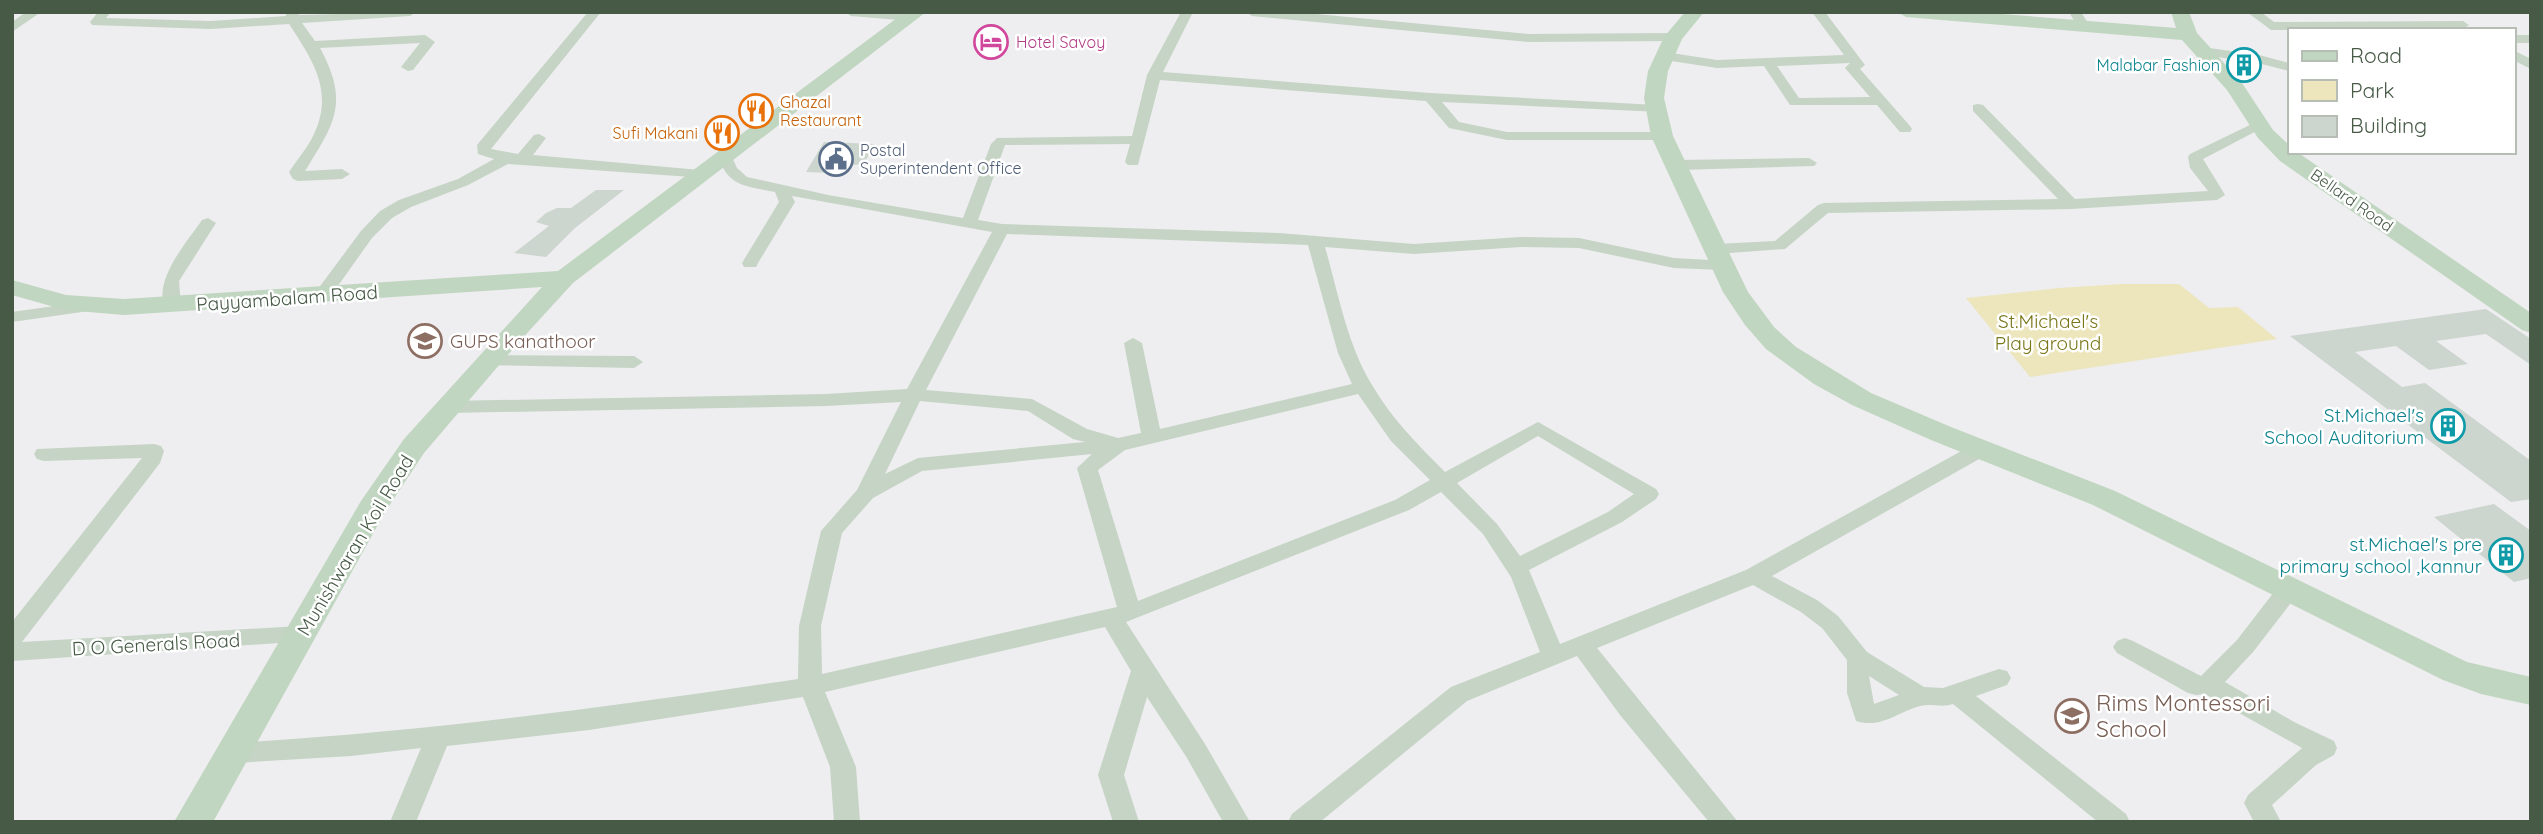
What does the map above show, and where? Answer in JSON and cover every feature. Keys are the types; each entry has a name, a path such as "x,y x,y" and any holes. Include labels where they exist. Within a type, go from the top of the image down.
{"main road":[{"path":"1695,12 1669,46 1658,71 1654,98 1659,122 1720,257 1757,321 1784,352 1863,400 2102,497 2455,671 2531,691"},
{"path":"1906,12 2080,20 2195,43"},
{"name":"Bellard Road","path":"2180,12 2195,43 2235,87 2259,126 2288,156 2531,325"},
{"name":"Munishwaran Koil Road","path":"193,822 372,508 414,446 488,360 564,278 914,15"},
{"name":"Payyambalam Road","path":"12,287 90,306 172,306 324,293 440,288 564,278"}],"street":[{"path":"12,28 36,12"},
{"path":"105,12 96,22 211,25 293,16 410,12"},
{"path":"595,12 484,145 483,151 514,159 700,175"},
{"path":"851,12 914,15"},
{"path":"1133,162 1154,75 1187,12"},
{"path":"1252,12 1528,37 1669,46 1717,64 1853,59"},
{"path":"1818,12 1858,65 1853,68 1905,129"},
{"path":"2253,12 2271,26 2467,27"},
{"path":"2441,12 2467,27"},
{"path":"293,16 326,72 330,115 318,141 297,172 298,176 342,174"},
{"path":"312,45 425,39 428,41 424,50 408,67"},
{"path":"2195,43 2288,67"},
{"path":"2515,55 2531,65"},
{"path":"1768,62 1795,102 1881,101"},
{"path":"1154,75 1430,97 1659,122"},
{"path":"1430,97 1454,125 1507,136 1659,122"},
{"path":"1978,108 2071,204"},
{"path":"725,156 730,170 742,180 828,200 1002,229 1315,241 1414,248 1521,242 1579,243 1674,263 1779,246 1824,208 2071,204 2217,195 2216,189 2195,165 2195,157 2259,126"},
{"path":"324,293 378,222 397,207 460,184 514,159 539,138"},
{"path":"969,223 1000,143 1138,140"},
{"path":"1678,165 1810,163"},
{"path":"750,263 787,202 781,189"},
{"path":"172,306 171,281 208,223"},
{"path":"847,822 844,767 810,684 810,626 832,531 866,493 914,395 1002,229"},
{"path":"1315,241 1347,353 1363,387 1398,436 1490,529 1517,567 1555,657"},
{"path":"12,317 90,306"},
{"path":"1133,343 1152,437"},
{"path":"488,360 634,362"},
{"path":"866,493 918,465 1118,445 1363,387"},
{"path":"448,407 826,400 914,395 1032,405 1080,434 1118,445"},
{"path":"233,753 351,746 589,720 810,684 1121,615 1402,505 1538,428 1649,494 1615,517 1517,567"},
{"path":"1118,445 1087,468 1121,615 1143,671 1196,751 1237,822"},
{"path":"1308,819 1459,694 1754,576 1981,449"},
{"path":"12,639 153,458 154,451 44,454"},
{"path":"1754,576 1809,606 1830,622 1859,658 1919,696 1942,698 1999,678"},
{"path":"2125,646 2196,686 2208,684 2245,646 2289,589"},
{"name":"D O Generals Road","path":"12,652 300,635"},
{"path":"1582,646 1629,708 1725,822"},
{"path":"1859,658 1857,694 1865,714 1886,711 1919,696"},
{"path":"1126,822 1111,775 1143,671"},
{"path":"2208,684 2285,729 2325,748 2307,758 2257,803 2268,822"},
{"path":"1956,693 2117,822"},
{"path":"403,822 439,736"}],"green space":[{"name":"St.Michael's Play ground","path":"2122,284 2179,284 2209,308 2238,307 2277,339 2030,377 1966,298"}],"building":[{"name":"Postal Superintendent Office","path":"824,142 875,144 863,165 837,164 832,173 806,172"},
{"path":"596,190 624,190 575,228 546,257 514,253 549,226 536,222 546,213 557,208 571,208"},
{"path":"2486,309 2531,339 2531,365 2486,334 2436,341 2468,364 2429,370 2396,346 2355,352 2402,387 2425,383 2531,461 2531,499 2511,502 2290,336"},
{"name":"st.Michael's pre primary school ,kannur","path":"2494,504 2531,531 2531,578 2514,582 2434,517"}],"place":[{"name":"Hotel Savoy","path":"991,42"},
{"name":"Malabar Fashion","path":"2244,65"},
{"name":"Ghazal Restaurant","path":"756,111"},
{"name":"Sufi Makani","path":"722,133"},
{"name":"Postal Superintendent Office","path":"836,159"},
{"name":"GUPS kanathoor","path":"425,341"},
{"name":"St.Michael's School Auditorium","path":"2448,426"},
{"name":"st.Michael's pre primary school ,kannur","path":"2506,555"},
{"name":"Rims Montessori School","path":"2072,716"}]}
